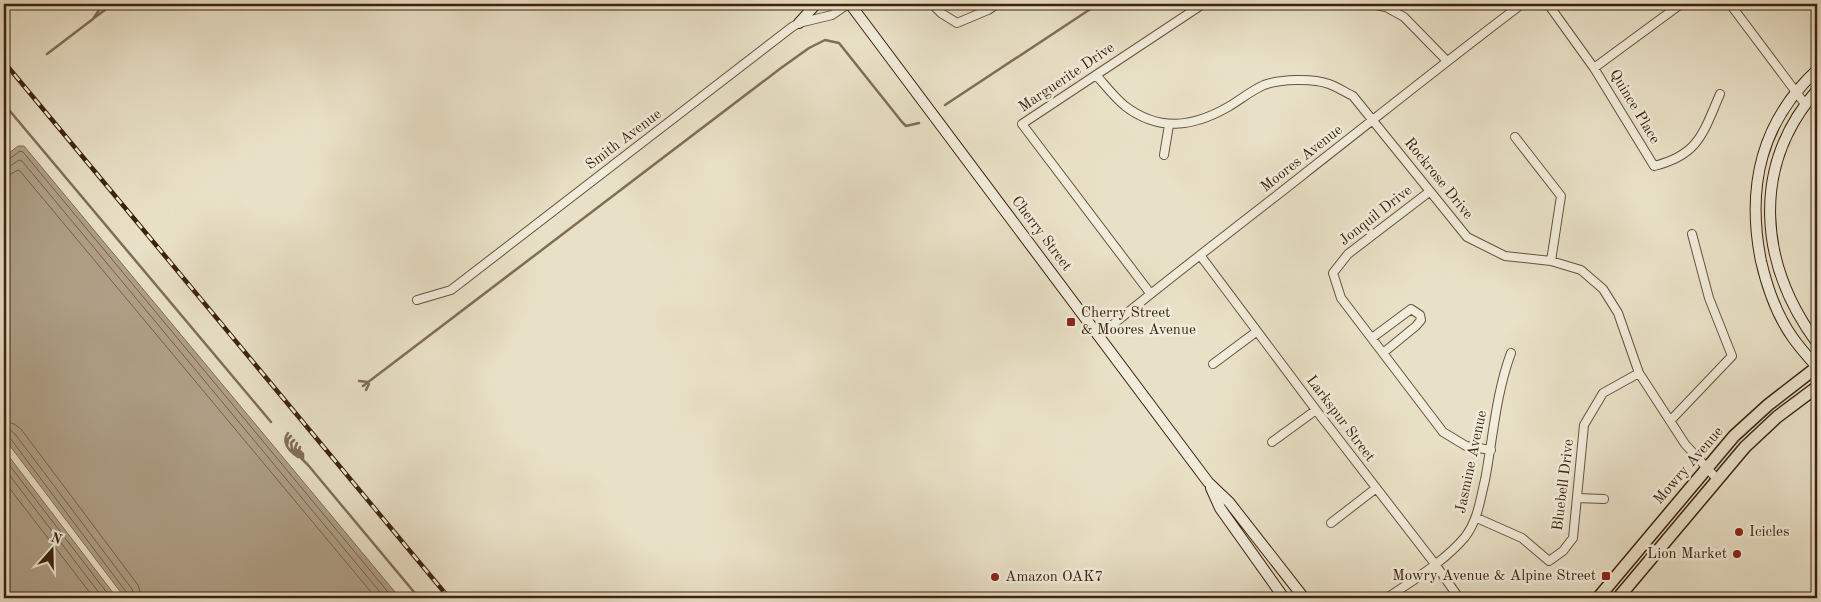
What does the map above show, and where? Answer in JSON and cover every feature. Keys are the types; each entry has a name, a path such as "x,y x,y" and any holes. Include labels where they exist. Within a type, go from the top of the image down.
{"main road":[{"path":"799,23 816,4"},
{"name":"Cherry Street","path":"849,4 1208,482 1229,502 1304,598"},
{"path":"1817,70 1796,91 1776,121 1763,152 1756,186 1755,219 1763,268 1774,301 1792,338 1817,367"},
{"path":"1817,90 1789,128 1778,156 1771,188 1770,218 1778,264 1785,289 1797,314 1817,343"},
{"name":"Mowry Avenue","path":"1598,598 1706,468 1756,415 1817,367"},
{"name":"Mowry Avenue","path":"1621,597 1716,479 1760,432 1817,387"},
{"name":"Cherry Street","path":"1208,482 1220,508 1284,598"}],"street":[{"name":"Smith Avenue","path":"416,300 451,290 799,23 832,15 849,4"},
{"path":"932,4 941,13 957,23 988,10 997,4"},
{"name":"Marguerite Drive","path":"1150,293 1022,124 1203,4"},
{"path":"1371,4 1386,7 1404,17 1447,61"},
{"name":"Moores Avenue","path":"1099,336 1150,293 1522,4"},
{"name":"Quince Place","path":"1548,4 1594,68 1654,166 1670,162 1688,152 1700,138 1720,94"},
{"path":"1594,68 1681,4"},
{"path":"1730,4 1805,104"},
{"name":"Rockrose Drive","path":"1096,75 1124,105 1141,117 1168,125 1200,120 1227,108 1264,85 1294,80 1327,83 1353,96 1467,237 1505,256 1551,261 1581,270 1603,289 1618,313 1639,373 1686,444 1716,479"},
{"path":"1164,155 1168,125"},
{"path":"1515,137 1561,196 1551,261"},
{"name":"Jonquil Drive","path":"1429,192 1348,254 1333,273 1341,298 1443,432 1466,446 1491,450"},
{"path":"1670,421 1732,356 1709,298 1692,234"},
{"name":"Larkspur Street","path":"1200,255 1256,332 1375,489 1435,564 1459,598"},
{"path":"1372,338 1411,310 1420,315 1420,320 1416,326 1383,353"},
{"path":"1213,364 1256,332"},
{"name":"Jasmine Avenue","path":"1387,598 1435,564 1465,537 1476,518 1491,450 1504,373 1511,353"},
{"name":"Bluebell Drive","path":"1476,518 1522,538 1549,562 1563,551 1573,538 1584,425 1603,393 1639,373"},
{"path":"1272,442 1316,410"},
{"path":"1331,523 1375,489"},
{"path":"1577,498 1604,499"},
{"path":"1609,585 1621,597"}],"water":[{"path":"18,146 24,146 400,598 125,598 4,438 4,157"},
{"path":"4,450 117,598 4,598"}],"waterway":[{"path":"47,54 93,19 103,4"},
{"path":"94,18 113,4"},
{"path":"945,105 1098,4"},
{"path":"363,386 781,68 809,48 825,40 839,43 906,126 919,123"},
{"path":"4,104 271,422"},
{"path":"359,381 368,382"},
{"path":"366,390 369,384"},
{"path":"288,433 285,440 287,446 298,457"},
{"path":"287,446 288,439 291,436"},
{"path":"294,440 291,443 292,449 308,465 419,598"},
{"path":"297,443 295,448 302,457"},
{"path":"300,447 299,450 303,454 303,459"}],"railway":[{"path":"4,62 449,598"}],"place":[{"name":"Cherry Street & Moores Avenue","path":"1071,322"},
{"name":"Icicles","path":"1739,532"},
{"name":"Lion Market","path":"1737,554"},
{"name":"Mowry Avenue & Alpine Street","path":"1606,576"},
{"name":"Amazon OAK7","path":"995,577"}]}
